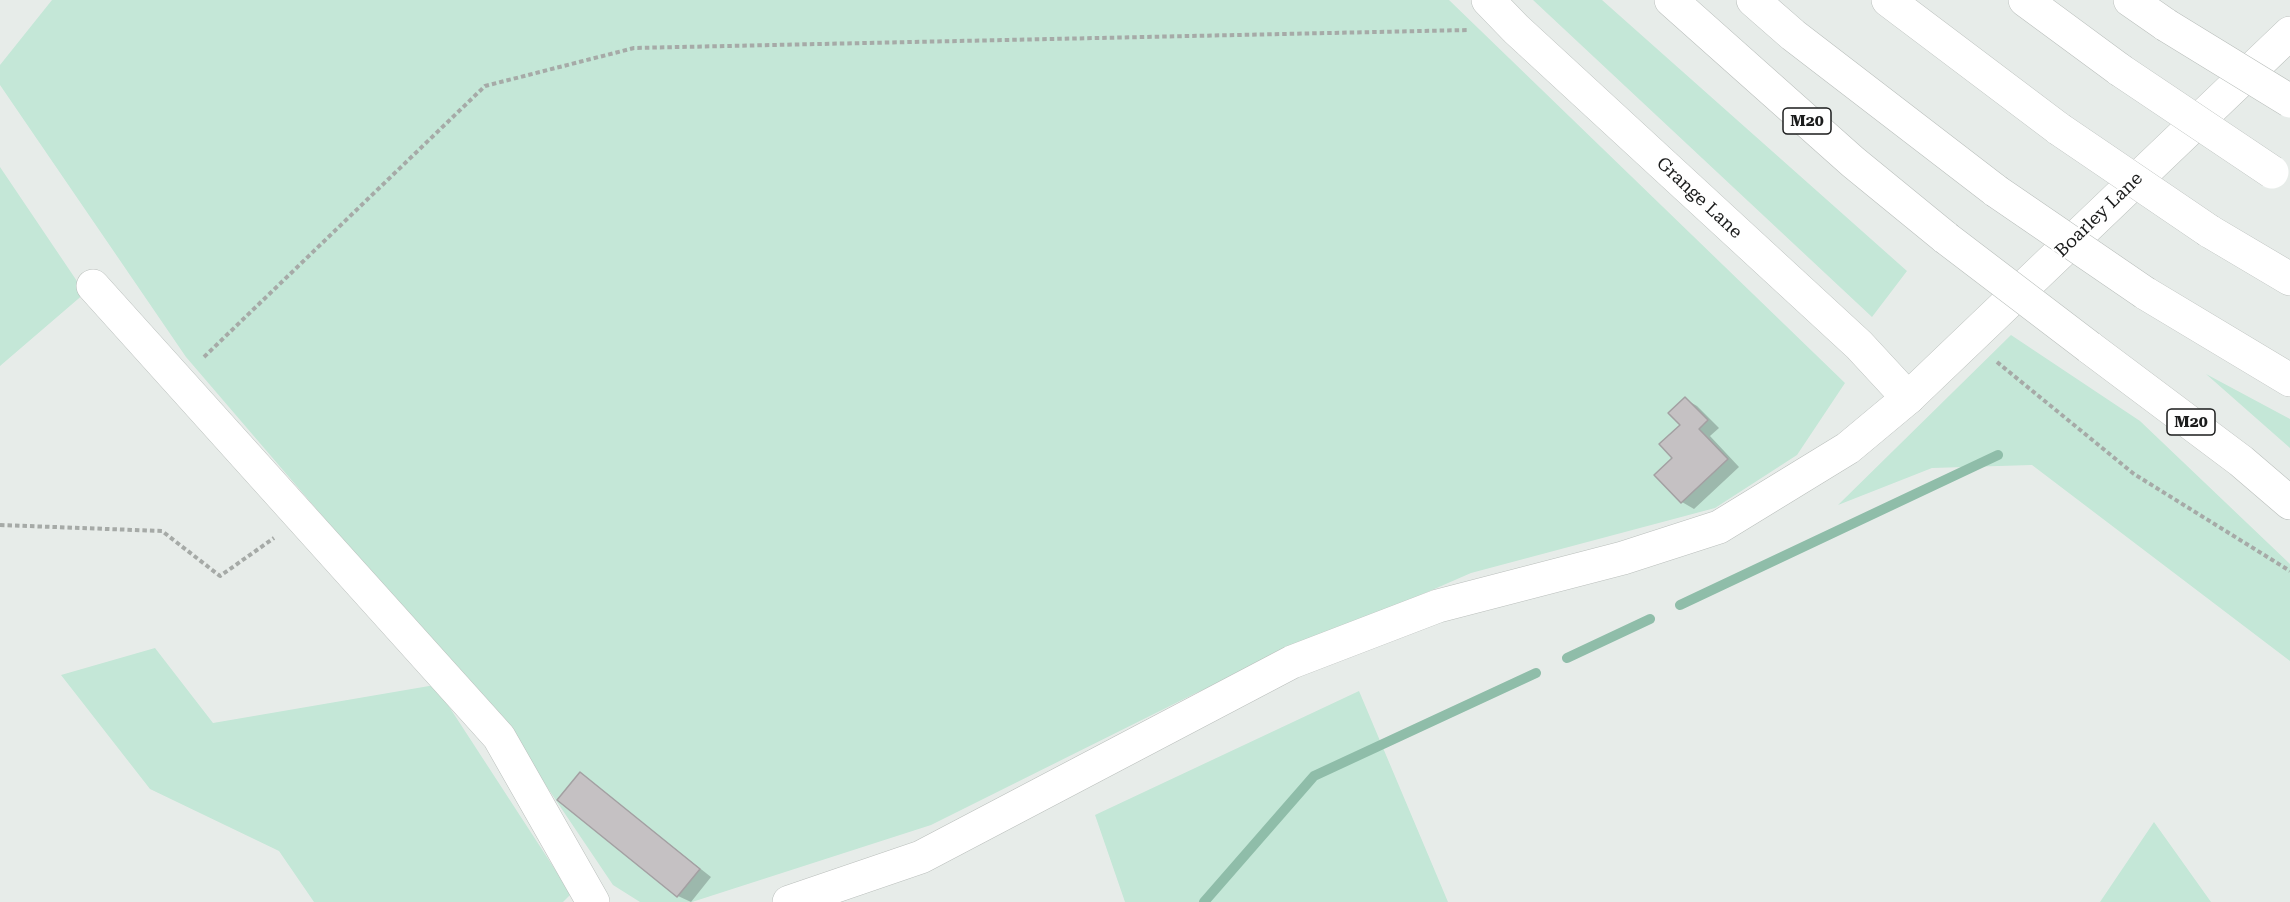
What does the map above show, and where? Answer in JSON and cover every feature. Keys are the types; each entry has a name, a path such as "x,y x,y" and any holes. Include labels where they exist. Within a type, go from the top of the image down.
{"main road":[{"name":"Grange Lane","path":"1488,0 1516,29 1859,345 1908,398"},
{"name":"M20","path":"1671,0 1853,162 1946,238 2232,454 2290,502"},
{"path":"1753,0 1802,43 1947,156 1996,191 2145,293 2290,380"},
{"path":"1888,0 2060,129 2209,231 2290,279"},
{"path":"2025,0 2120,70 2281,177"},
{"path":"2130,0 2166,26 2290,101"},
{"name":"Boarley Lane","path":"789,902 921,857 1292,662 1438,606 1623,558 1719,527 1848,448 1908,398 2290,33"},
{"path":"93,286 499,737 593,902"}],"path":[{"path":"198,363 485,86 634,48 1516,29"},
{"path":"1969,339 2134,474 2290,571"},
{"path":"0,525 162,531 220,576 302,518"}],"green space":[{"path":"52,0 1449,0 1845,383 1797,455 1715,508 1471,573 1196,693 931,825 692,902 640,902 613,885 518,744 186,357 0,85 0,65"},
{"path":"1533,0 1602,0 1907,271 1872,317"},
{"path":"0,167 85,293 0,366"},
{"path":"2011,335 2140,421 2290,564 2290,661 2032,465 1932,468 1838,505"},
{"path":"2206,374 2290,419 2290,448"},
{"path":"155,648 213,723 435,685 571,894 563,902 314,902 279,851 150,789 61,675"},
{"path":"1359,691 1448,902 1125,902 1095,815"},
{"path":"2154,822 2211,902 2100,902"}],"building":[{"path":"1685,397 1708,420 1699,429 1728,459 1681,503 1654,475 1672,458 1659,444 1680,425 1668,413"},
{"path":"580,772 700,869 677,897 557,800"}],"waterway":[{"path":"1680,605 1998,455"},
{"path":"1567,658 1650,619"},
{"path":"1204,902 1314,776 1536,673"}]}
